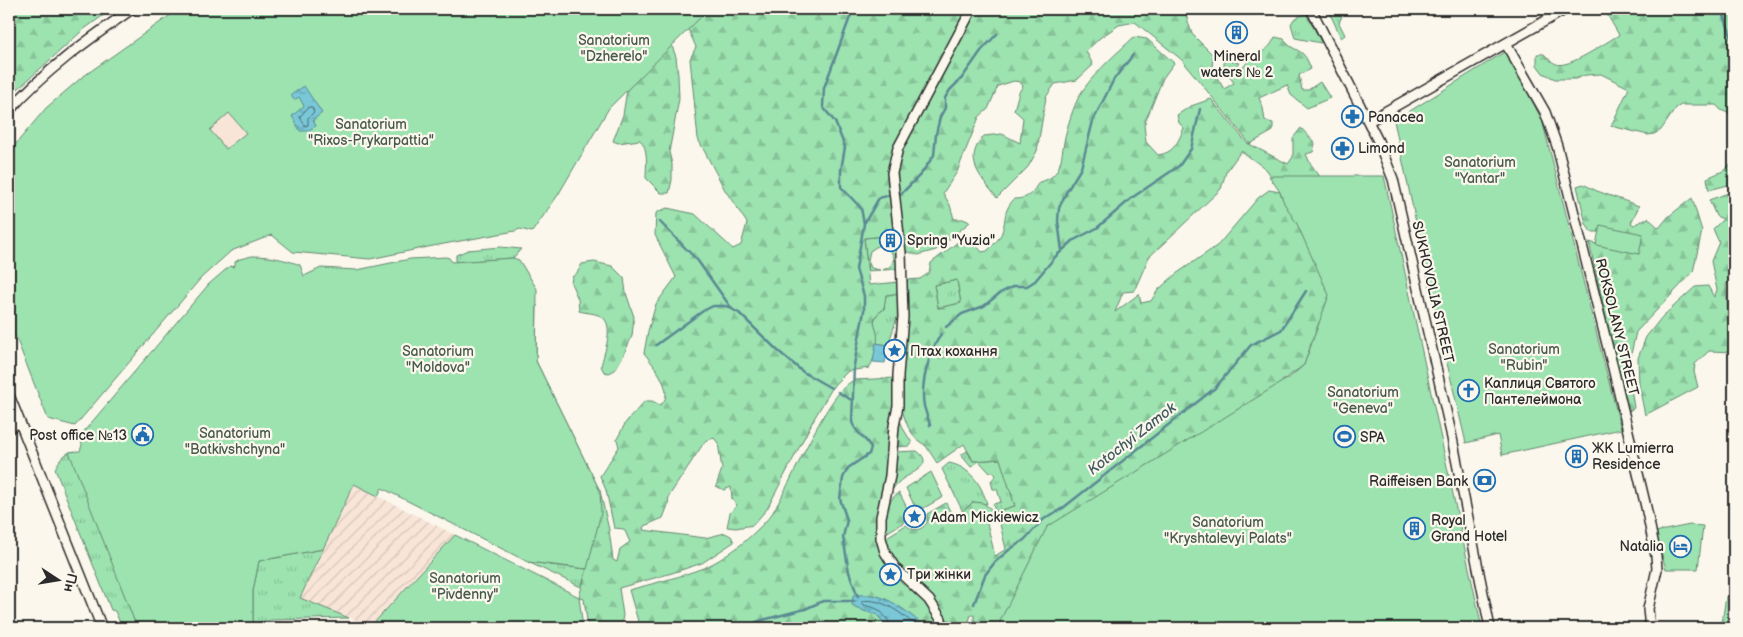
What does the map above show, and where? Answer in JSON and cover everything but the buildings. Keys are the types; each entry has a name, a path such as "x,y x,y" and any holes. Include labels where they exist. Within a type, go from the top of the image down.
{"street":[{"path":"9,111 22,96 55,66 132,9"},
{"path":"942,628 941,619 929,600 895,568 885,552 881,538 881,517 890,476 894,426 898,406 898,375 903,317 901,253 892,173 898,148 972,9"},
{"name":"SUKHOVOLIA STREET","path":"1310,9 1369,121 1389,166 1414,266 1456,452 1490,628"},
{"path":"1369,121 1566,9"},
{"name":"ROKSOLANY STREET","path":"1506,44 1545,112 1557,146 1613,368 1656,556 1657,569 1648,609 1650,628"},
{"path":"9,394 102,628"},
{"path":"9,430 19,421"}],"shaded area":[{"path":"229,113 246,134 226,150 210,129"},
{"path":"354,484 455,535 371,626 300,598"}],"green space":[{"path":"9,9 112,9 83,30 9,97"},
{"name":"Sanatorium \"Rixos-Prykarpattia\"","path":"179,9 709,9 609,108 558,195 532,232 520,229 370,259 293,252 272,235 231,251 201,278 75,426 48,419 9,320 9,152 46,108 81,78","holes":["229,113 246,133 226,149 210,130"]},
{"path":"709,9 967,9 894,145 889,172 896,235 864,238 869,285 899,282 900,293 886,295 884,309 874,319 877,341 871,365 869,368 848,371 834,385 815,417 767,509 753,525 736,528 727,527 730,513 737,505 732,499 731,487 724,490 716,486 722,469 718,443 714,438 705,441 669,496 663,518 644,526 643,530 705,538 725,533 731,536 734,542 702,563 619,588 623,615 621,628 588,628 584,599 579,597 587,569 550,565 477,285 537,305 536,361 600,491 609,530 613,560 617,562 620,549 630,542 624,529 614,528 606,490 600,476 619,447 617,439 626,422 645,401 652,401 660,405 665,400 666,394 662,379 644,353 656,304 676,277 655,235 656,213 667,208 695,214 733,249 741,245 747,223 725,190 698,139 690,59 696,47 688,29"},
{"path":"976,9 1043,9 1049,12 1055,9 1174,9 1186,15 1192,34 1213,55 1212,69 1224,89 1234,83 1224,68 1224,60 1239,63 1234,70 1236,73 1251,58 1267,48 1275,37 1284,39 1290,46 1303,54 1308,61 1311,69 1299,75 1302,90 1308,90 1320,82 1330,98 1307,108 1291,95 1287,85 1259,98 1265,121 1273,123 1273,131 1250,144 1182,60 1135,22 1119,25 1101,37 1086,51 1093,65 1077,80 1055,84 1046,97 1037,151 1028,167 997,198 976,168 974,153 984,136 1002,134 1020,143 1023,118 1014,110 1019,92 1023,86 1020,82 1014,81 998,86 988,109 979,117 957,172 943,193 950,205 954,219 963,219 970,222 936,250 918,255 905,251 896,172 897,163 903,145"},
{"path":"1328,9 1345,9 1339,23 1345,35 1341,38"},
{"path":"1604,9 1734,9 1734,116 1721,110 1716,105 1681,105 1676,108 1661,130 1648,135 1611,126 1629,88 1601,74 1586,75 1575,79 1555,79 1543,73 1537,65 1537,54 1544,54 1556,64 1570,63 1619,35"},
{"path":"1306,13 1321,43 1295,38 1291,24 1294,19"},
{"name":"Sanatorium \"Kryshtalevyi Palats\"","path":"1134,37 1147,39 1174,63 1163,78 1144,125 1146,142 1158,155 1172,149 1180,138 1184,128 1179,123 1177,115 1191,106 1211,99 1247,143 1288,164 1293,157 1293,138 1301,128 1315,143 1313,152 1306,154 1310,163 1327,186 1351,290 1319,322 1304,365 1282,381 1482,628 985,628 974,620 974,615 971,615 967,627 951,628 950,620 941,618 895,568 882,540 906,525 914,530 922,528 927,523 927,514 946,503 954,519 973,502 983,503 995,512 1015,506 1000,459 973,461 964,444 937,463 926,446 916,439 908,427 901,408 906,280 920,279 929,273 931,263 967,235 982,252 987,251 998,240 1001,235 1006,212 1014,199 1029,195 1039,182 1053,175 1057,170 1069,122 1080,94 1101,69","holes":["1241,151 1266,169 1285,195 1283,198 1280,192 1269,190 1258,198 1218,245 1176,274 1158,290 1151,301 1141,303 1139,294 1115,312 1123,292 1134,291 1149,257 1221,189 1226,172","957,280 961,303 938,308 934,285","998,516 1006,549 995,556 986,519"]},
{"path":"675,38 672,46 676,57 679,99 669,152 672,164 672,180 669,193 661,193 646,178 646,153 643,143 640,140 618,143 613,141 623,115 627,90"},
{"path":"1506,51 1542,120 1621,429 1502,455 1498,435 1466,443 1394,121"},
{"path":"1734,161 1734,279 1726,284 1728,316 1734,320 1734,352 1709,351 1695,364 1694,372 1698,387 1645,415 1639,386 1638,358 1646,337 1662,317 1695,287 1708,286 1714,297 1717,290 1711,261 1719,242 1713,229 1723,219 1716,216 1709,200 1731,192 1728,185 1709,190 1707,178 1723,171"},
{"path":"1269,176 1384,176 1482,628 1002,628 1000,621 1047,527 1290,377 1304,365 1329,295 1297,224"},
{"path":"1583,184 1639,206 1631,223 1634,225 1648,218 1659,228 1668,217 1692,198 1702,231 1693,272 1636,332 1628,368 1634,408 1627,412 1589,242 1639,254 1600,225 1599,232 1591,232 1586,224 1577,186"},
{"path":"1600,225 1643,234 1639,254 1596,245"},
{"path":"896,235 899,269 883,270 891,266 894,258 890,249 879,245 870,251 868,260 871,268 880,270 868,271 864,238"},
{"path":"500,247 521,249 513,258 456,262 456,255 468,250"},
{"path":"252,256 276,258 300,265 304,276 321,268 357,270 410,259 446,257 452,262 513,258 519,260 537,289 536,361 600,491 601,513 587,569 528,562 382,488 378,496 354,484 323,549 259,561 253,591 253,624 240,628 137,628 69,452 80,451 82,445 80,436 209,284 230,266 233,267 235,262"},
{"path":"594,262 612,266 624,278 626,293 634,317 632,336 624,354 615,370 609,373 604,372 601,366 608,333 606,321 597,315 579,311 578,299 571,283 572,277 577,273 582,264"},
{"path":"957,280 961,303 938,308 934,285"},
{"path":"900,293 900,309 888,345 876,343 874,324 876,317 884,309 886,295"},
{"path":"895,378 896,405 889,476 880,516 885,553 929,601 940,619 938,628 926,628 903,610 878,596 864,611 876,614 889,628 640,628 629,590 704,568 737,548 771,515 810,440 833,401 844,387 855,380"},
{"path":"898,416 912,443 910,446 893,447"},
{"path":"75,451 137,628 122,628 115,611 111,610 55,469 63,457"},
{"path":"917,451 923,456 924,461 922,465 897,484 887,499 894,452"},
{"path":"967,451 973,461 1001,459 1015,506 995,512 993,504 1001,502 997,489 993,489 991,481 996,475 992,471 990,473 979,461 971,467 961,455"},
{"path":"949,463 963,468 974,478 982,490 987,504 973,502 963,512 942,469"},
{"path":"931,472 943,497 924,508 914,505 906,488"},
{"path":"899,492 907,508 903,516 904,522 881,536 884,517 890,501"},
{"name":"Natalia","path":"1690,525 1703,526 1698,569 1666,569 1655,532"},
{"name":"Sanatorium \"Pivdenny\"","path":"455,535 579,597 583,628 361,628 359,622 371,626"},
{"path":"323,549 300,598 349,618 271,620 253,624 253,591 259,561"},
{"path":"528,562 587,569 581,587"},
{"path":"1726,597 1734,599 1734,628 1721,628"}],"water":[{"path":"304,86 322,113 313,120 316,126 307,131 300,131 292,116 304,106 299,97 294,100 291,95"},
{"path":"876,343 888,345 885,363 873,362"},
{"path":"853,595 871,595 890,601 926,628 889,628 876,614 852,605"}],"waterway":[{"path":"853,9 824,88 823,107 835,122 845,147 841,170 841,187 861,208 864,224 856,269 864,296 864,311 854,365 852,422 871,448 869,454 848,468 843,478 840,499 847,520 843,537 849,572 858,597"},
{"path":"1722,9 1734,45"},
{"path":"901,194 921,174 934,155 936,134 940,117 945,108 945,98 981,51 997,34"},
{"path":"1062,251 1058,221 1059,208 1081,168 1093,121 1114,79 1133,55"},
{"path":"946,327 962,314 984,306 1000,293 1014,286 1027,286 1035,281 1056,256 1074,240 1097,228 1133,197 1179,166 1191,149 1200,109"},
{"path":"865,222 879,198 890,195"},
{"path":"660,222 698,261 732,309"},
{"name":"Kotochyi Zamok","path":"974,604 985,575 995,562 1024,540 1044,519 1063,508 1215,388 1251,345 1281,330 1306,291"},
{"path":"656,345 703,311 713,306 726,306 739,313 803,372 831,388"},
{"path":"930,425 924,406 924,379 929,359 941,334"},
{"path":"838,392 853,401"},
{"path":"743,628 759,621 805,609 823,601 854,601"}],"place":[{"name":"Mineral waters № 2","path":"1237,33"},
{"name":"Panacea","path":"1352,117"},
{"name":"Limond","path":"1342,148"},
{"name":"Spring \"Yuzia\"","path":"891,240"},
{"name":"Птах кохання","path":"894,351"},
{"name":"Каплиця Святого Пантелеймона","path":"1468,391"},
{"name":"Post office №13","path":"143,435"},
{"name":"SPA","path":"1344,437"},
{"name":"ЖК Lumierra Residence","path":"1576,456"},
{"name":"Raiffeisen Bank","path":"1484,481"},
{"name":"Adam Mickiewicz","path":"915,517"},
{"name":"Royal Grand Hotel","path":"1415,528"},
{"name":"Natalia","path":"1680,546"},
{"name":"Три жінки","path":"891,574"}],"park label":[{"name":"Sanatorium \"Dzherelo\"","path":"614,48"},
{"name":"Sanatorium \"Yantar\"","path":"1480,170"},
{"name":"Sanatorium \"Rubin\"","path":"1524,358"},
{"name":"Sanatorium \"Moldova\"","path":"438,360"},
{"name":"Sanatorium \"Geneva\"","path":"1363,400"},
{"name":"Sanatorium \"Batkivshchyna\"","path":"235,442"}]}
